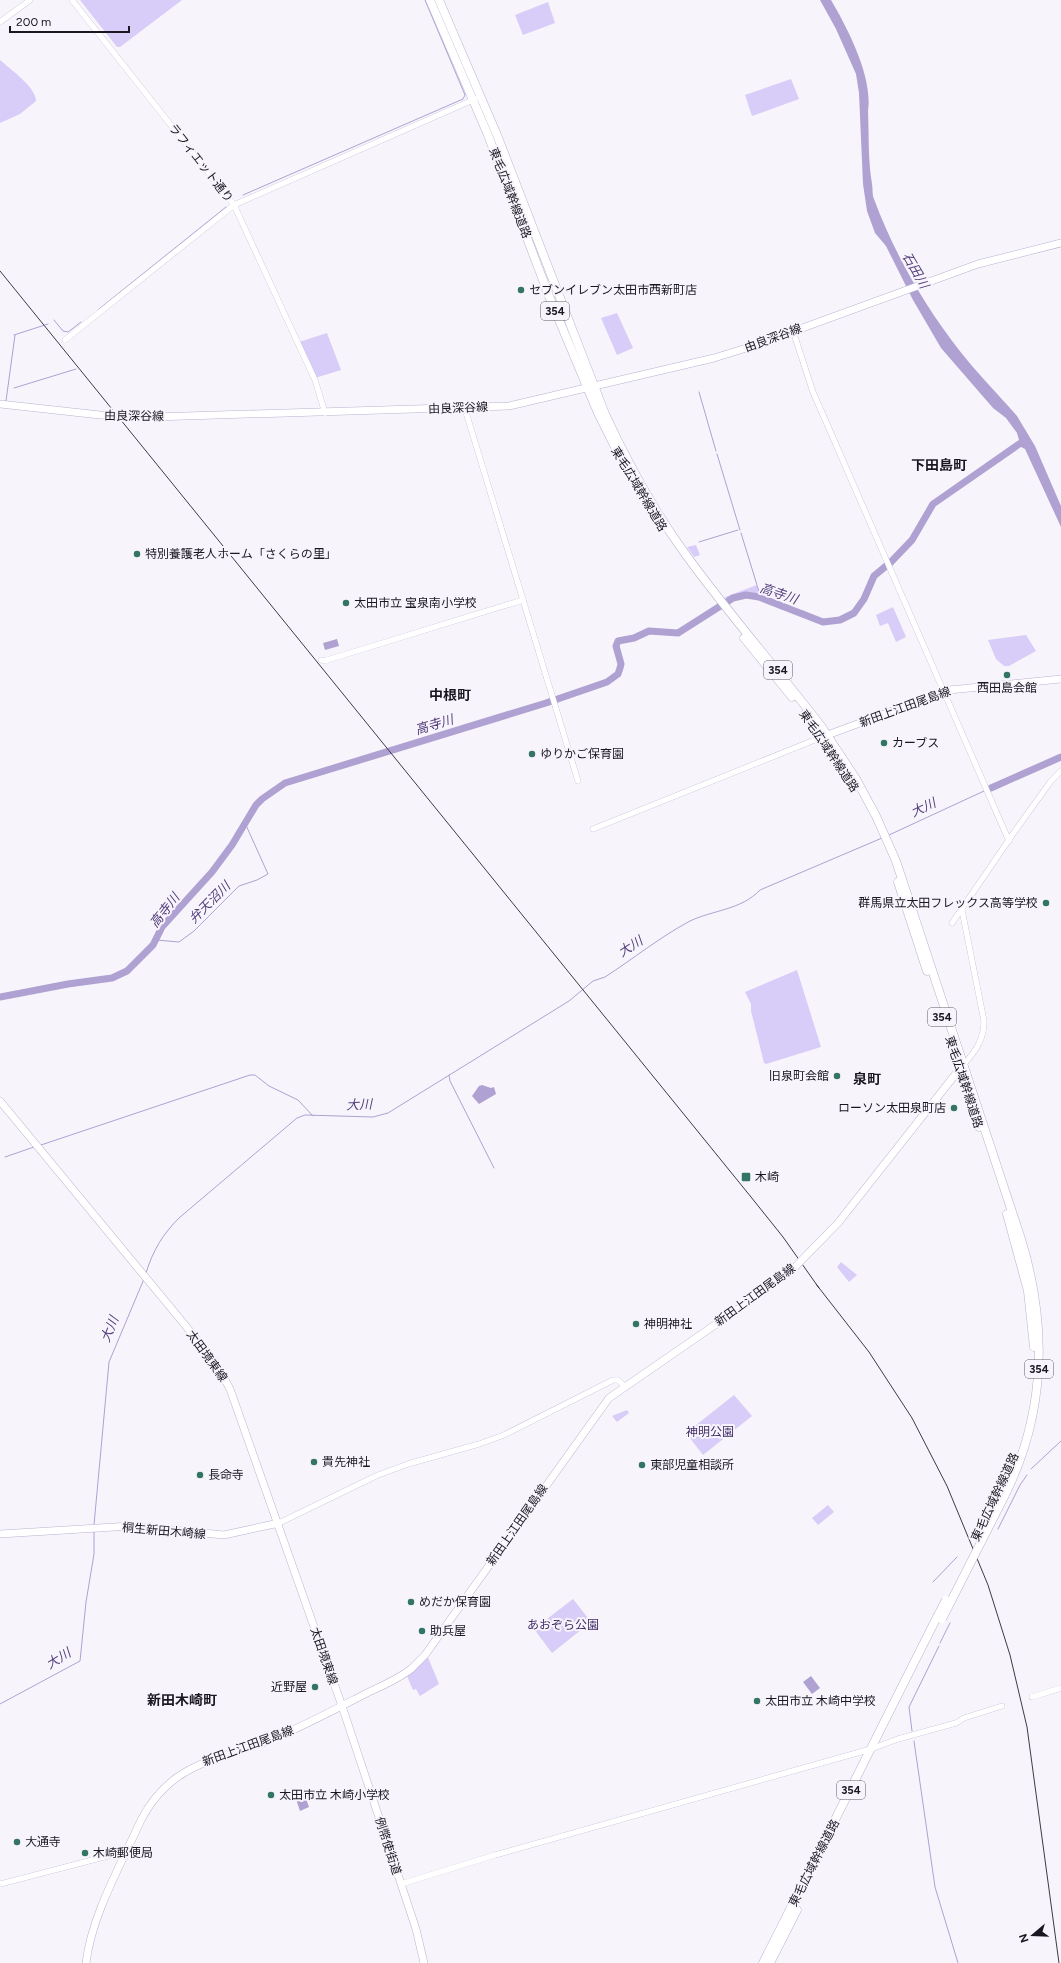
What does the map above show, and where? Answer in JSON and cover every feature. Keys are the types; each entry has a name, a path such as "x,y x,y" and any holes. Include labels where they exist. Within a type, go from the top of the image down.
{"highway":[{"name":"東毛広域幹線道路","path":"430,0 477,98"},
{"name":"東毛広域幹線道路","path":"439,0 477,98 549,296 591,386 607,434 643,498 676,550 722,605 825,736 856,779 906,891 1016,1241 1030,1302 1034,1342 1034,1364 1030,1396 1021,1438 1002,1494"},
{"name":"東毛広域幹線道路","path":"770,1963 1020,1458 1031,1420 1038,1382 1040,1354 1038,1316 1034,1290 1025,1252 1013,1214 962,1068"},
{"path":"1013,1214 1013,1225 1017,1237 1016,1241"},
{"name":"東毛広域幹線道路","path":"763,1963 871,1749 940,1618"}],"main road":[{"name":"由良深谷線","path":"0,404 100,415 154,417 465,409 509,406 714,358 985,262 1061,243"},
{"name":"新田上江田尾島線","path":"825,736 943,691 958,688 1061,679"},
{"name":"新田上江田尾島線","path":"86,1963 91,1934 127,1852 151,1803 168,1786 190,1768 267,1741 342,1706 407,1673 420,1660 608,1398 738,1309 795,1267 838,1223 962,1068"},
{"name":"太田境東線","path":"0,1101 215,1362 228,1384 279,1523 342,1706"},
{"name":"桐生新田木崎線","path":"0,1534 140,1526 224,1535 279,1523"},
{"name":"例幣使街道","path":"342,1706 416,1929 424,1963"}],"street":[{"path":"0,22 30,0"},
{"name":"ラフィエット通り","path":"72,0 234,205 315,380 325,412"},
{"path":"65,340 234,205 477,98"},
{"path":"793,331 813,392 988,796 1009,841"},
{"path":"465,409 578,781"},
{"path":"320,660 324,661 523,600"},
{"path":"593,829 825,736"},
{"path":"967,934 961,924 952,924 1048,786 1061,771"},
{"path":"962,910 984,1021 984,1031 979,1045 962,1068"},
{"path":"279,1523 377,1476 408,1464 479,1444 504,1435 613,1380 618,1380 624,1386"},
{"path":"1032,1697 1061,1688"},
{"path":"401,1884 495,1855 871,1749 879,1745 956,1723 964,1718 1002,1706"},
{"path":"0,1884 127,1852"}],"green space":[{"path":"80,0 182,0 120,47 117,47"},
{"path":"548,2 555,23 523,35 515,15"},
{"path":"0,60 27,84 32,90 36,101 20,114 0,123"},
{"path":"791,79 799,99 752,116 745,95"},
{"path":"617,313 633,348 617,355 601,318"},
{"path":"327,333 341,370 315,378 299,342"},
{"path":"696,545 700,555 694,557 687,547"},
{"path":"757,585 760,595 766,597 747,594 727,600 725,597"},
{"path":"893,607 906,637 896,642 888,623 880,626 876,615"},
{"path":"1026,635 1036,651 1009,666 1004,666 996,659 988,640"},
{"path":"797,970 821,1047 766,1064 764,1063 751,1011 751,1004 745,992"},
{"path":"841,1262 857,1275 849,1282 837,1267"},
{"name":"神明公園","path":"734,1395 752,1416 703,1455 686,1433"},
{"path":"627,1410 629,1413 617,1422 612,1416"},
{"path":"828,1505 834,1512 818,1525 812,1518"},
{"name":"あおぞら公園","path":"573,1599 591,1622 552,1653 534,1629"},
{"path":"427,1655 439,1684 420,1696 416,1689 413,1690 407,1676"}],"shaded area":[{"path":"820,0 831,0 845,25 863,69 869,98 869,157 873,196 900,259 922,297 946,333 973,367 1017,416 1035,446 1061,506 1061,527 1025,449 1021,447 1017,433 1006,418 993,408 941,348 913,300 886,246 875,233 867,211 863,184 859,93 856,74 836,29"},
{"path":"337,639 339,646 325,650 323,643"},
{"path":"482,1085 491,1088 494,1087 496,1094 479,1104 472,1096 479,1086"},
{"path":"811,1676 820,1688 812,1694 803,1682"},
{"path":"304,1793 309,1807 300,1811 295,1796"}],"waterway":[{"path":"243,195 463,99 465,95 425,0"},
{"path":"99,309 226,207"},
{"path":"54,320 63,331 68,332 81,322"},
{"path":"14,335 48,324"},
{"path":"6,401 15,335"},
{"path":"14,388 76,369"},
{"path":"699,392 716,451"},
{"name":"高寺川","path":"890,563 912,540 933,504 1025,440"},
{"path":"717,454 740,530"},
{"path":"699,542 738,530"},
{"path":"741,533 757,585"},
{"name":"高寺川","path":"0,997 68,984 112,978 127,971 153,945 162,927 212,872 232,845 256,805 285,783 546,703 607,682 618,674 620,668 621,664 616,646 618,641 634,638 649,631 678,633 733,598 746,595 759,597 823,622 840,620 854,613 864,599 874,576 886,566"},
{"path":"757,586 759,591"},
{"name":"大川","path":"991,788 1061,757"},
{"name":"大川","path":"889,835 984,791"},
{"name":"弁天沼川","path":"156,940 179,942 194,931 239,886 257,880 268,874 245,823"},
{"name":"大川","path":"146,1273 159,1243 179,1218 297,1118 305,1115 373,1117 388,1113 569,1001 593,981 605,977 679,927 699,917 736,906 752,897 760,890 882,838"},
{"path":"41,1145 250,1075 255,1075 269,1086 298,1100 313,1116"},
{"path":"449,1075 450,1081 494,1168"},
{"path":"5,1157 34,1147"},
{"name":"大川","path":"94,1525 109,1362 144,1279"},
{"path":"1031,1469 1061,1441"},
{"path":"998,1529 1020,1485 1027,1475"},
{"name":"大川","path":"0,1704 80,1661 86,1602 94,1554 94,1532"},
{"path":"933,1582 957,1557"},
{"path":"940,1643 950,1623"},
{"path":"912,1731 909,1707 939,1646"},
{"path":"914,1741 935,1887 958,1963"}],"railway":[{"path":"0,271 751,1197 783,1237 819,1288"},
{"path":"816,1284 869,1352 912,1418 947,1486 988,1585 1010,1655 1027,1727 1059,1963"}],"place":[{"name":"セブンイレブン太田市西新町店","path":"521,290"},
{"name":"特別養護老人ホーム「さくらの里」","path":"137,554"},
{"name":"太田市立 宝泉南小学校","path":"346,603"},
{"name":"西田島会館","path":"1007,675"},
{"name":"カーブス","path":"884,743"},
{"name":"ゆりかご保育園","path":"532,754"},
{"name":"群馬県立太田フレックス高等学校","path":"1046,903"},
{"name":"旧泉町会館","path":"837,1076"},
{"name":"ローソン太田泉町店","path":"954,1108"},
{"name":"木崎","path":"746,1177"},
{"name":"神明神社","path":"636,1324"},
{"name":"貴先神社","path":"314,1462"},
{"name":"東部児童相談所","path":"642,1465"},
{"name":"長命寺","path":"200,1475"},
{"name":"めだか保育園","path":"411,1602"},
{"name":"助兵屋","path":"422,1631"},
{"name":"近野屋","path":"315,1687"},
{"name":"太田市立 木崎中学校","path":"757,1701"},
{"name":"太田市立 木崎小学校","path":"271,1795"},
{"name":"大通寺","path":"17,1842"},
{"name":"木崎郵便局","path":"85,1853"}],"district":[{"name":"下田島町","path":"939,465"},
{"name":"中根町","path":"450,695"},
{"name":"泉町","path":"867,1079"},
{"name":"新田木崎町","path":"182,1700"}],"water label":[{"name":"石田川","path":"916,270"}]}
